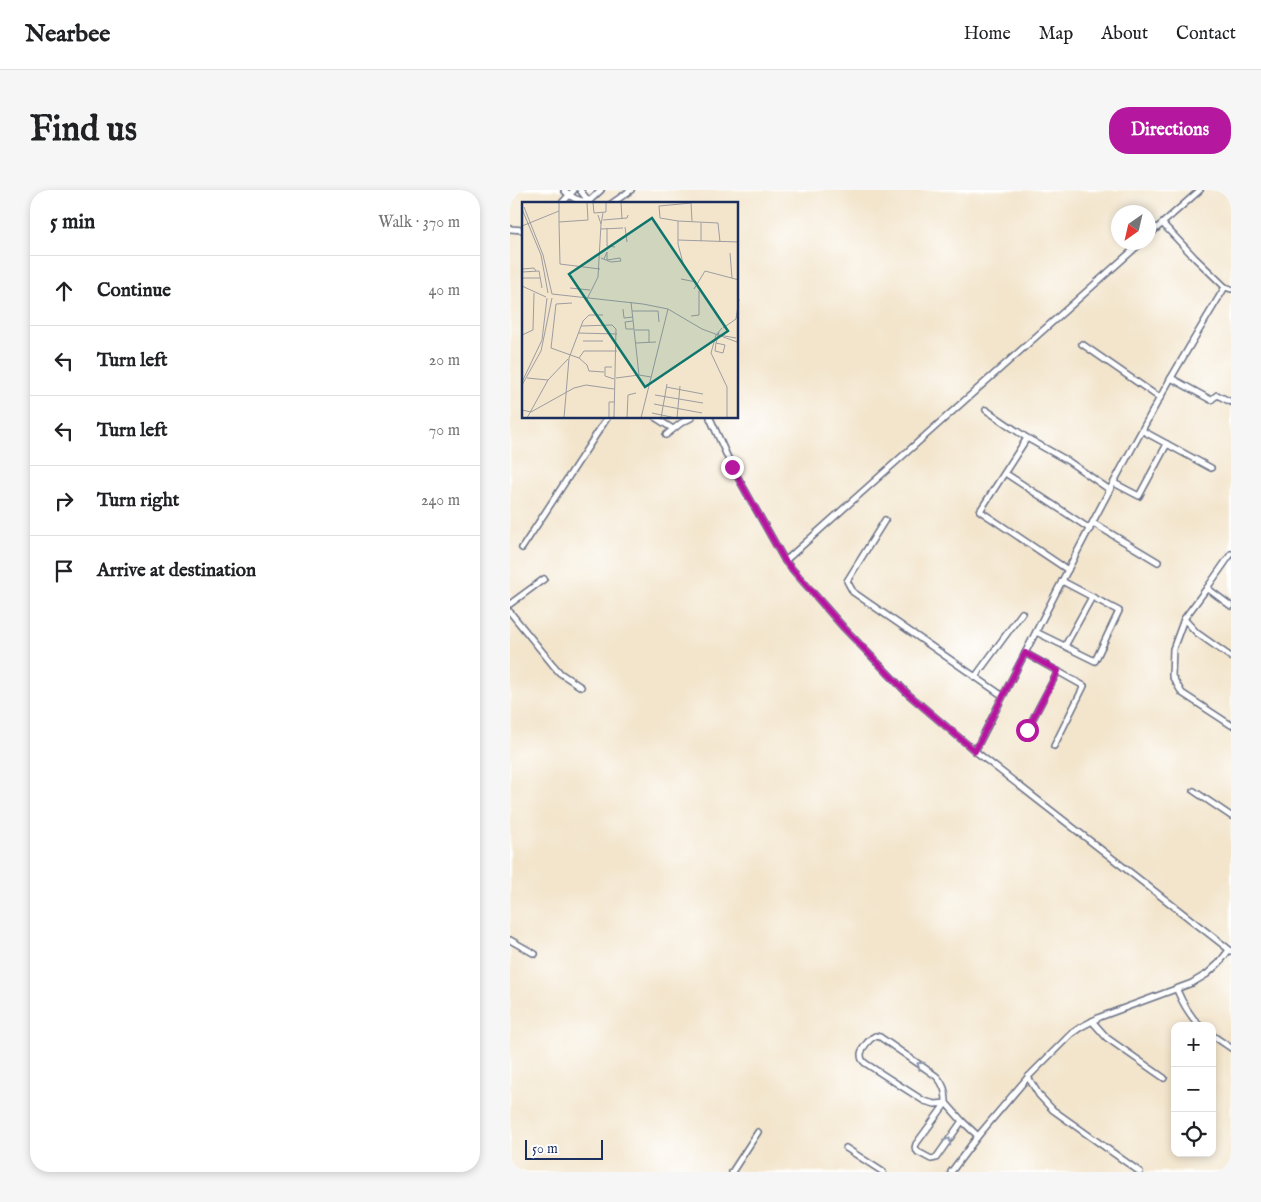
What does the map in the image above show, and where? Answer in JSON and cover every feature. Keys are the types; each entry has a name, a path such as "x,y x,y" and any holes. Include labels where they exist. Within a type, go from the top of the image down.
{"lane":[{"path":"564,190 581,202"},
{"path":"563,202 574,190"},
{"path":"580,190 587,202"},
{"path":"589,202 601,190"},
{"path":"615,202 631,190"},
{"path":"1156,230 1200,190"},
{"path":"1163,224 1225,287 1231,289"},
{"path":"785,561 1133,250"},
{"path":"975,751 1110,490 1171,378 1225,287"},
{"path":"1082,344 1160,398"},
{"path":"1171,378 1211,400 1217,394 1231,402"},
{"path":"986,410 1027,438 1068,461 1110,490"},
{"path":"522,548 606,419"},
{"path":"658,419 673,429"},
{"path":"666,435 689,419"},
{"path":"710,419 732,467 785,561 844,628 908,694 975,751 1230,951 1219,963 1192,984 1092,1021 1071,1034 1028,1077 978,1136 951,1172"},
{"path":"1143,431 1211,468"},
{"path":"1027,438 980,511 1068,570"},
{"path":"1114,483 1139,496 1167,444"},
{"path":"1005,473 1090,529"},
{"path":"885,520 847,581 853,592 1003,696"},
{"path":"1093,523 1158,562"},
{"path":"1231,554 1184,619 1173,649 1172,676 1182,693 1231,724"},
{"path":"510,604 544,579"},
{"path":"1036,632 1095,661 1119,611 1062,581"},
{"path":"1207,588 1231,606"},
{"path":"1065,646 1092,597"},
{"path":"510,612 560,673 581,687"},
{"path":"976,677 1022,613"},
{"path":"1184,619 1197,633 1231,657"},
{"path":"1025,653 1084,686 1054,746"},
{"path":"1027,730 1058,671"},
{"path":"1194,791 1231,816"},
{"path":"510,940 535,954"},
{"path":"1177,990 1183,1004 1196,1022"},
{"path":"1092,1021 1107,1038 1164,1078"},
{"path":"946,1103 934,1104 924,1101 865,1063 861,1058 861,1054 870,1038 880,1037 936,1076 944,1088 946,1103 978,1136"},
{"path":"1216,1038 1231,1048"},
{"path":"1028,1077 1053,1110 1140,1172"},
{"path":"946,1103 916,1144 916,1151 931,1160 936,1158 962,1120"},
{"path":"732,1172 758,1132"},
{"path":"846,1148 883,1172"}],"route":[{"path":"732,467 785,561 844,628 908,694 975,751 1025,653 1058,671 1027,730"}]}
